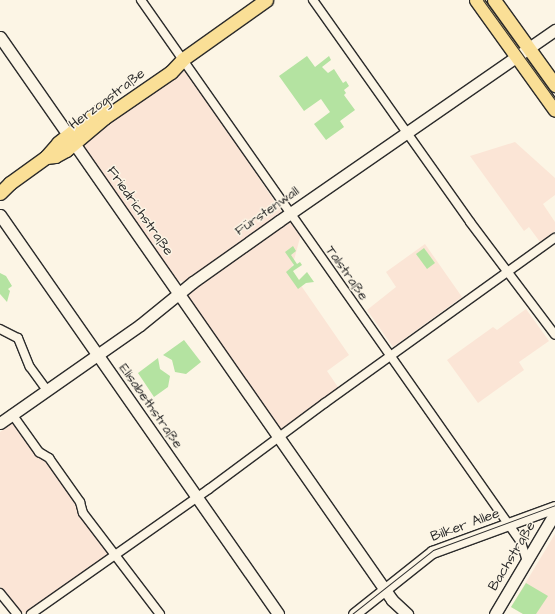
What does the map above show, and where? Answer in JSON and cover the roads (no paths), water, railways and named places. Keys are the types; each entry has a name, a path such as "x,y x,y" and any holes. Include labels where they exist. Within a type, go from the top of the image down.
{"main road":[{"name":"Herzogstraße","path":"0,193 5,185 72,139 148,77 166,66 183,59 266,0"},
{"path":"476,0 555,110"},
{"path":"494,0 555,84"},
{"name":"Fürstenwall","path":"0,423 97,355 289,214 555,30"},
{"name":"Friedrichstraße","path":"0,37 385,590"},
{"name":"Elisabethstraße","path":"0,215 4,223 278,614"},
{"name":"Bilker Allee","path":"354,614 435,550 507,526 555,507"},
{"name":"Bachstraße","path":"495,614 555,513"},
{"path":"385,590 407,614"}],"street":[{"name":"Talstraße","path":"141,0 507,526 523,545 527,562"},
{"path":"313,0 508,272 555,335"},
{"path":"31,614 391,358 555,238"},
{"path":"0,330 18,338 30,367 47,390"},
{"path":"12,414 39,452 49,458 80,502 83,513 116,554 160,614"},
{"path":"0,593 17,614"}],"tram line":[{"path":"483,0 555,100"},
{"path":"352,614 433,550 555,505"}]}
